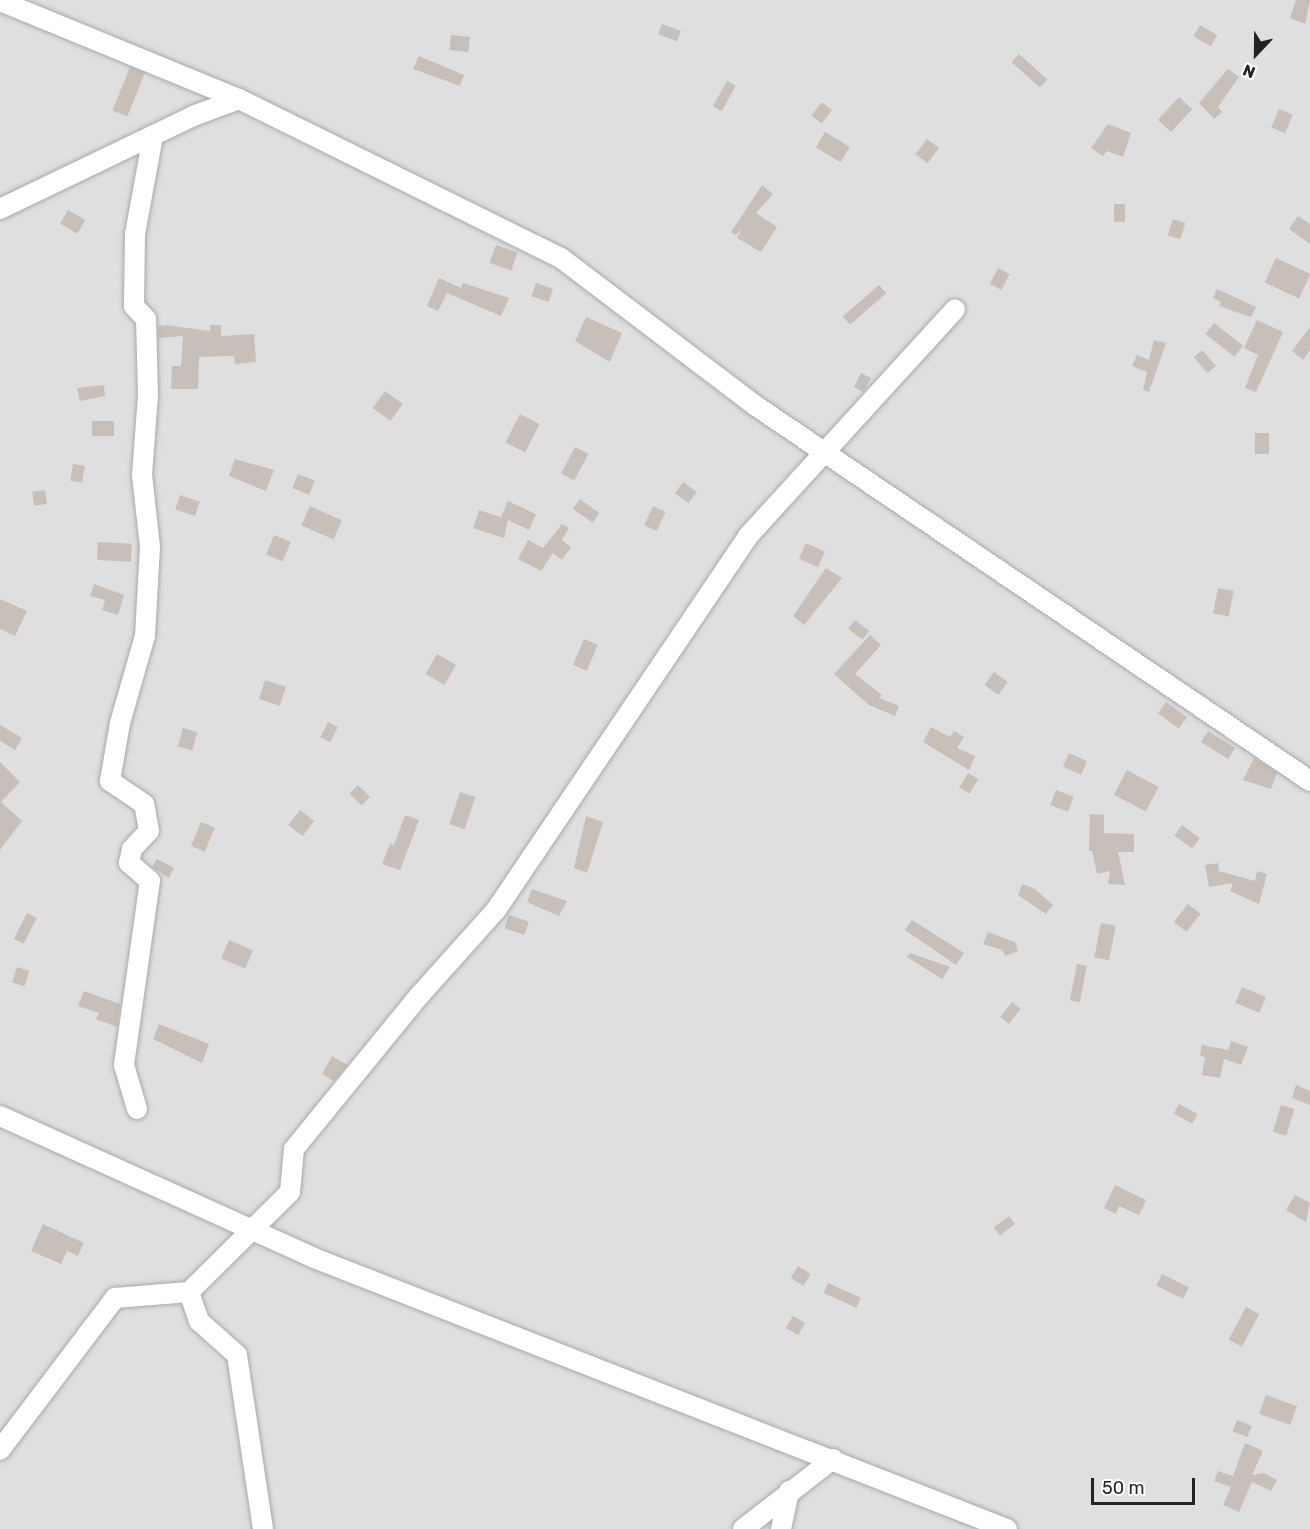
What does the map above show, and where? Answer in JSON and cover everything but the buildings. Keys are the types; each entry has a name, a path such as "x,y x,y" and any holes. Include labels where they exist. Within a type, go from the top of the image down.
{"street":[{"path":"0,1 238,99 561,258 746,399 1310,781"},
{"path":"0,209 153,136 238,99"},
{"path":"137,1109 124,1065 150,881 129,863 132,849 149,831 144,804 110,781 120,723 145,636 150,547 142,475 148,395 146,319 134,306 135,234 153,136"},
{"path":"0,1450 114,1298 189,1292 290,1192 294,1149 419,996 496,909 748,536 955,309"},
{"path":"0,1116 314,1258 833,1459 1007,1529"},
{"path":"189,1292 199,1321 237,1355 263,1529"},
{"path":"743,1529 833,1459"},
{"path":"781,1529 789,1491"}],"shaded area":[{"path":"0,0 1310,0 1310,1529 0,1529"}]}
